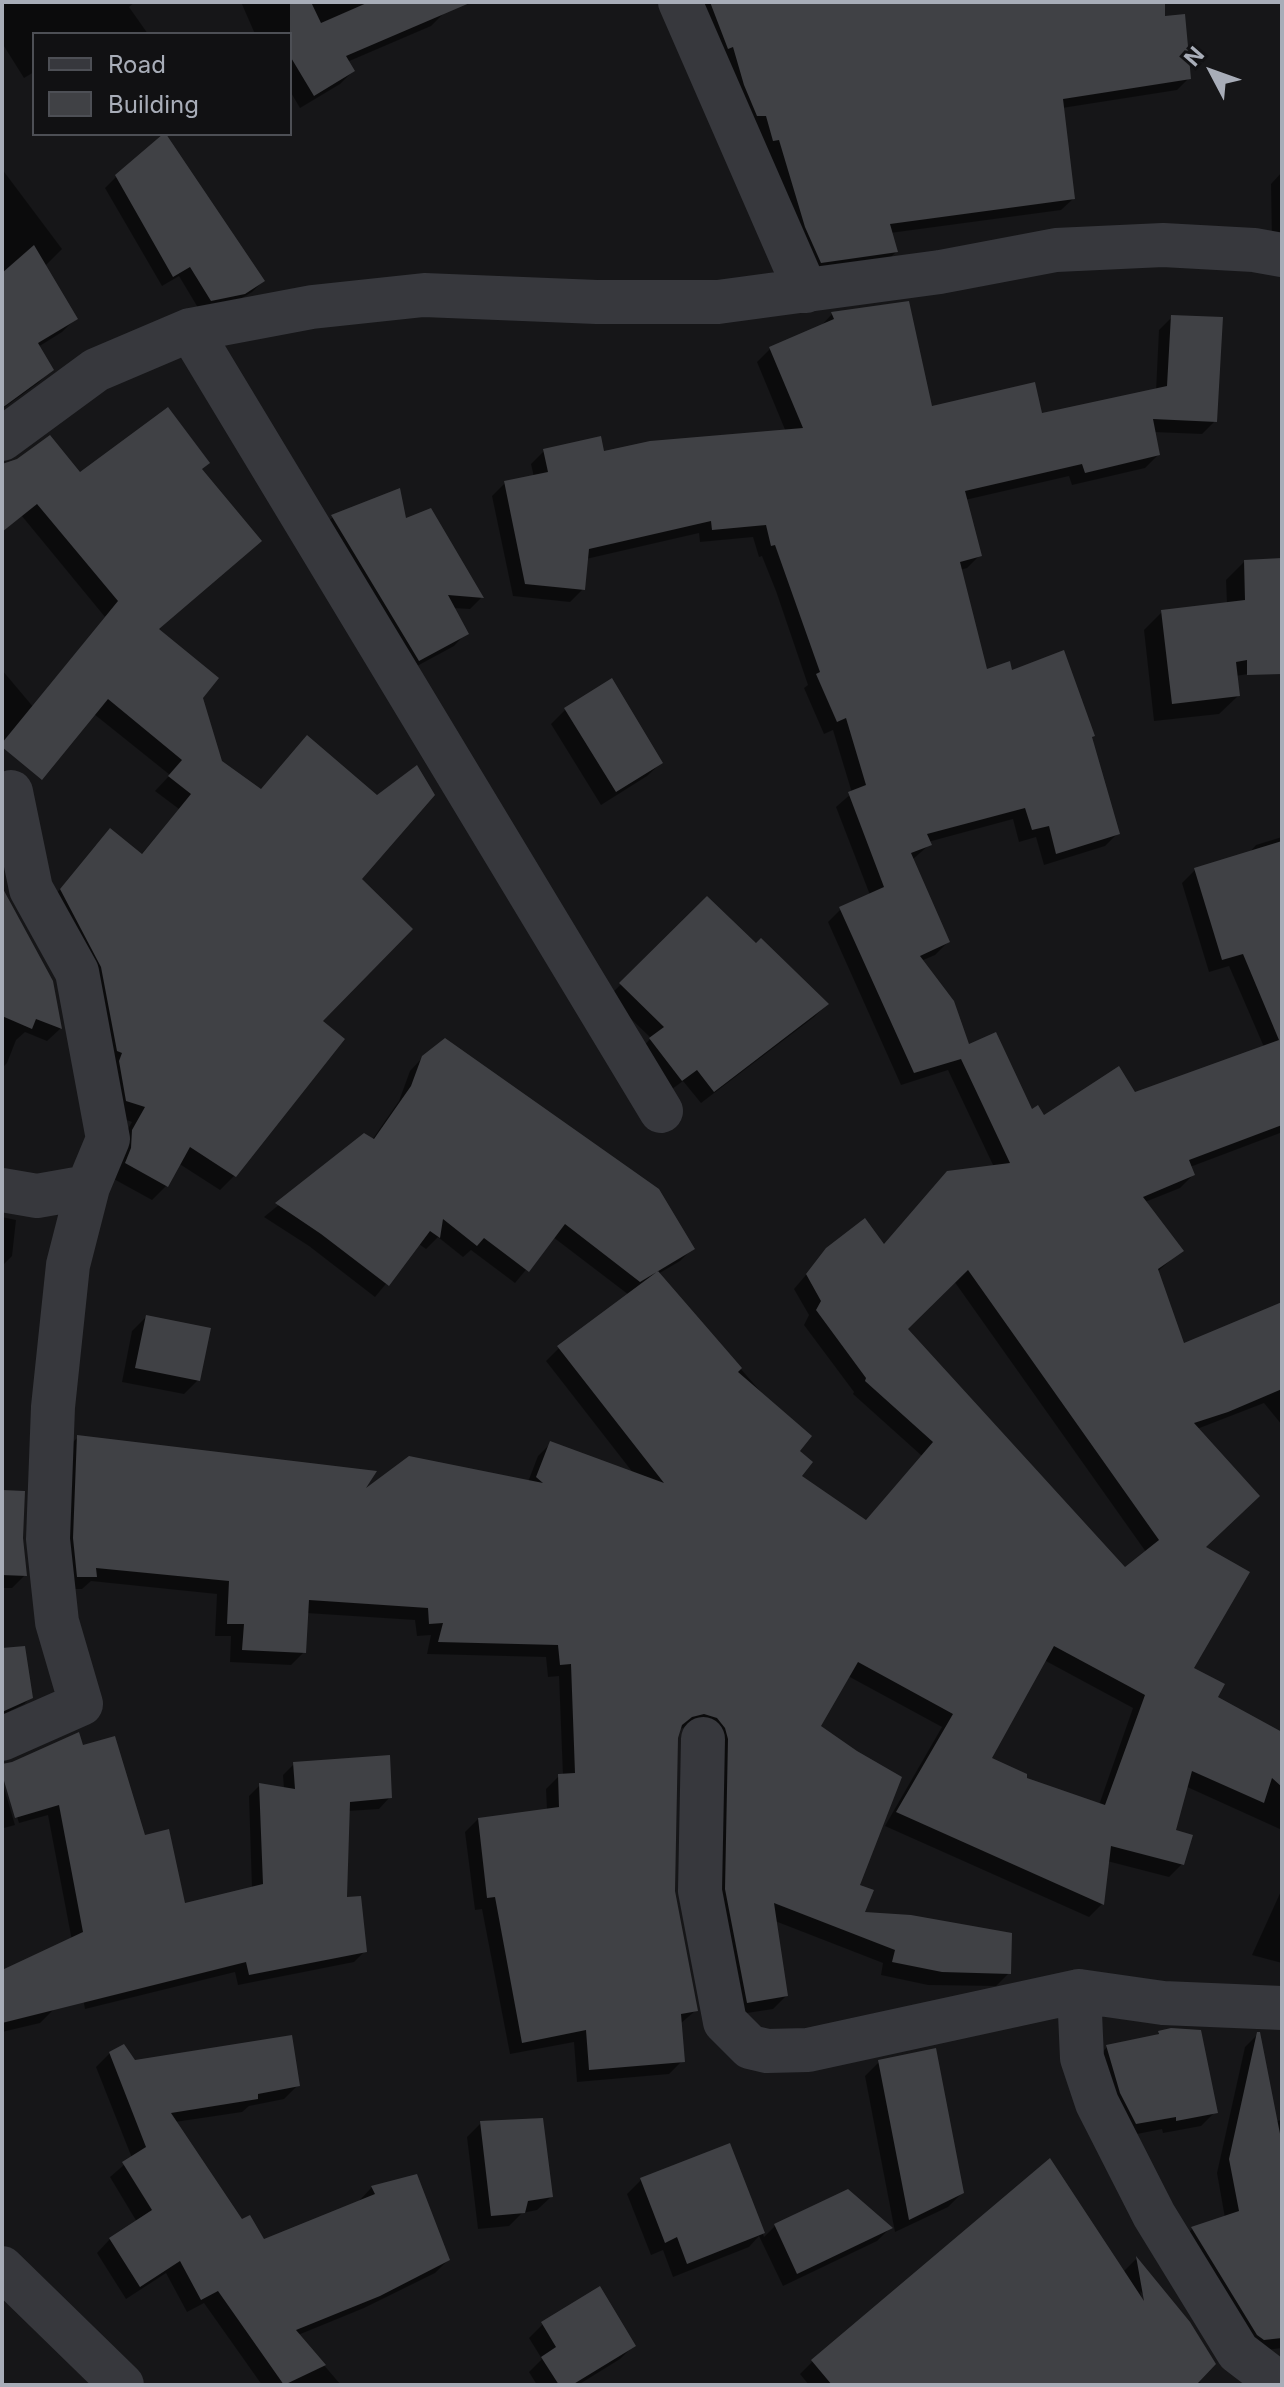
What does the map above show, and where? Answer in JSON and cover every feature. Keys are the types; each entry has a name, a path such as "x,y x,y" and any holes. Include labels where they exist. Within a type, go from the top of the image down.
{"street":[{"path":"680,2 806,291"},
{"path":"2,439 96,370 190,330 312,307 424,295 597,302 718,302 940,272 1056,250 1163,245 1254,250 1282,255"},
{"path":"190,330 661,1111"},
{"path":"2,1739 81,1704 57,1622 48,1539 53,1407 66,1281 88,1187 108,1139 77,972 31,889 11,792"},
{"path":"2,1190 37,1196 88,1187"},
{"path":"703,1739 700,1891 725,2022 750,2047 767,2051 808,2050 1079,1991 1163,2003 1282,2008"},
{"path":"1079,1991 1082,2058 1097,2103 1154,2215 1238,2352 1281,2385"},
{"path":"2,2268 122,2385"}],"building":[{"path":"290,2 311,2 321,23 369,2 472,2 346,56 355,71 314,96 292,59"},
{"path":"710,2 1165,2 1165,16 1185,14 1191,79 1063,99 1075,199 890,224 898,252 821,263 805,227 779,140 773,141 766,116 757,116 733,47 728,49"},
{"path":"161,136 167,136 265,281 245,294 211,301 190,267 173,277 115,175"},
{"path":"34,245 78,319 38,343 54,370 2,408 2,273"},
{"path":"909,301 932,406 1035,382 1042,413 1167,386 1171,315 1223,317 1217,422 1153,419 1160,455 1085,473 1082,464 965,491 982,556 960,562 987,669 1010,661 1012,670 1064,650 1095,736 1092,737 1120,834 1056,854 1049,826 1032,830 1025,808 927,834 932,845 911,853 950,942 920,956 954,1001 969,1044 996,1032 1032,1109 1038,1105 1044,1115 1119,1066 1135,1092 1279,1040 1243,954 1222,960 1194,868 1282,841 1282,1125 1189,1160 1195,1175 1143,1197 1184,1251 1158,1269 1184,1343 1282,1302 1282,1389 1194,1423 1260,1496 1206,1547 1250,1572 1194,1668 1225,1684 1218,1697 1282,1732 1282,1787 1272,1778 1264,1803 1192,1771 1176,1830 1193,1835 1184,1865 1111,1846 1104,1905 896,1812 953,1714 858,1662 821,1726 902,1777 860,1885 874,1890 865,1912 911,1915 1012,1933 1011,1974 942,1972 892,1962 895,1950 774,1903 788,1996 747,2003 725,1889 728,1739 725,1728 717,1718 704,1714 692,1717 682,1725 678,1738 675,1891 698,2011 681,2014 685,2062 589,2070 586,2030 522,2043 495,1897 487,1898 478,1818 559,1807 558,1774 575,1773 571,1664 560,1665 558,1645 438,1642 443,1623 429,1624 428,1608 309,1600 306,1653 242,1650 244,1624 227,1624 229,1581 96,1568 97,1577 77,1577 73,1538 77,1435 377,1471 366,1488 409,1456 543,1483 536,1477 550,1441 664,1483 557,1346 658,1271 742,1368 738,1372 812,1436 800,1451 813,1462 802,1476 866,1520 933,1442 865,1381 866,1378 816,1310 821,1301 806,1274 826,1248 865,1218 884,1244 947,1171 1010,1163 961,1059 914,1073 839,907 884,887 848,792 866,785 846,718 837,722 816,674 820,672 775,545 771,546 766,525 712,530 711,521 589,549 585,590 525,584 504,481 548,472 543,449 601,436 604,451 650,441 803,428 769,347 834,319 831,312","holes":["968,1270 1159,1540 1125,1567 908,1329","1054,1646 1145,1695 1105,1805 1027,1778 1027,1774 992,1758"]},
{"path":"168,407 210,463 202,469 262,541 159,629 219,678 203,698 222,761 261,789 307,735 377,795 417,765 435,795 362,879 413,929 323,1021 345,1039 236,1177 190,1147 168,1187 125,1163 131,1148 132,1130 145,1107 126,1101 119,1061 122,1053 117,1051 101,967 60,889 110,828 142,854 191,794 168,776 182,760 108,699 42,780 2,747 2,743 118,601 37,504 2,532 2,464 17,459 50,435 80,472"},
{"path":"400,488 406,518 431,508 484,598 448,595 469,634 419,661 331,515"},
{"path":"1282,558 1282,674 1247,675 1247,660 1236,662 1240,696 1172,704 1161,610 1245,600 1244,560"},
{"path":"612,678 663,763 616,792 564,708"},
{"path":"2,887 53,981 62,1029 36,1019 32,1029 2,1016"},
{"path":"707,896 756,943 761,938 829,1004 714,1092 697,1070 682,1081 649,1038 664,1027 619,983"},
{"path":"445,1038 659,1189 695,1249 640,1282 565,1224 529,1272 484,1238 477,1246 443,1219 440,1238 430,1231 389,1286 275,1203 364,1133 374,1139 411,1086 422,1056"},
{"path":"146,1315 211,1328 200,1381 135,1368"},
{"path":"2,1490 25,1491 23,1538 27,1576 2,1575"},
{"path":"25,1646 33,1698 2,1712 2,1648"},
{"path":"79,1732 83,1745 115,1736 145,1835 169,1829 185,1903 263,1884 259,1783 295,1789 293,1762 390,1755 392,1798 350,1802 347,1897 361,1896 367,1952 249,1975 246,1962 2,2023 2,1970 83,1932 59,1805 15,1818 2,1764"},
{"path":"1171,2028 1201,2030 1218,2113 1136,2124 1120,2093 1106,2045 1159,2034 1158,2031"},
{"path":"1257,2032 1260,2032 1282,2144 1282,2338 1264,2340 1257,2335 1191,2227 1239,2211 1229,2159"},
{"path":"292,2035 300,2086 258,2094 258,2099 171,2113 242,2219 250,2215 264,2239 375,2194 371,2186 417,2174 450,2260 380,2296 296,2330 326,2365 284,2385 218,2291 201,2300 180,2261 140,2287 109,2238 152,2210 122,2162 146,2147 109,2052 124,2044 135,2060"},
{"path":"936,2048 964,2193 909,2220 878,2060"},
{"path":"543,2118 553,2197 528,2201 525,2213 491,2216 480,2121"},
{"path":"730,2143 765,2233 687,2264 677,2237 665,2243 640,2178"},
{"path":"1050,2158 1144,2301 1136,2256 1190,2322 1216,2364 1198,2383 1200,2385 832,2385 811,2360"},
{"path":"848,2189 893,2228 797,2274 774,2224"},
{"path":"600,2286 636,2346 572,2385 559,2385 541,2357 556,2347 541,2322"}]}
